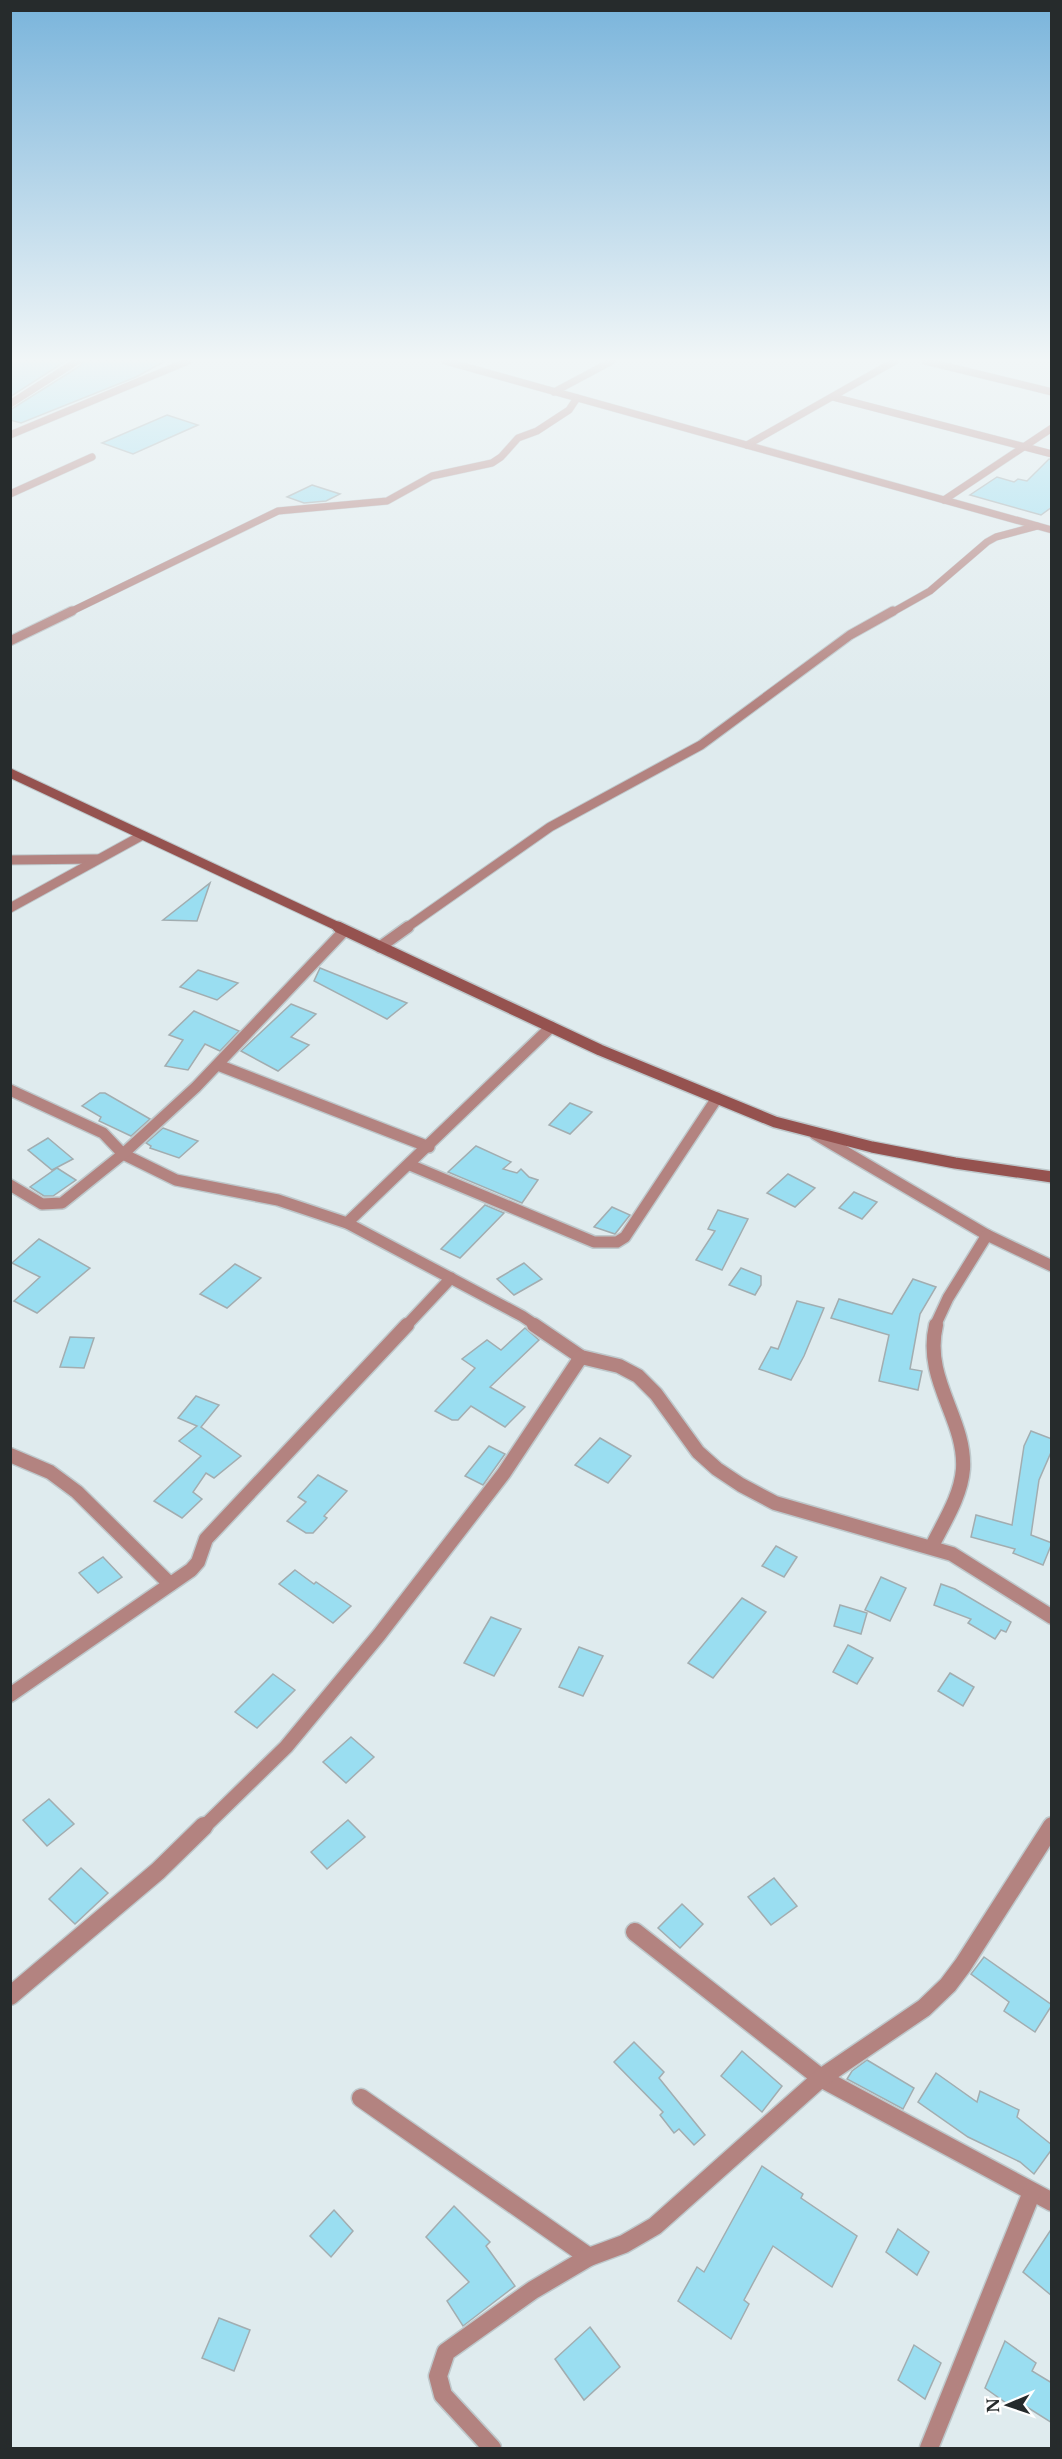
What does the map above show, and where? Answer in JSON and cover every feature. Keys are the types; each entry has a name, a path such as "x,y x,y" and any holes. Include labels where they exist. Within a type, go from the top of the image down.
{"street":[{"path":"10,494 50,476"},
{"path":"10,641 278,511 387,501 433,476"},
{"path":"857,476 1052,530"},
{"path":"944,500 980,476"},
{"path":"380,947 542,834 577,812 680,759 701,745 842,641 930,591 987,542 996,537 1037,526"},
{"path":"10,773 551,1027 775,1122 815,1134 955,1163 1052,1177"},
{"path":"10,908 141,836"},
{"path":"10,861 101,858"},
{"path":"10,1185 42,1206 52,1208 62,1203 123,1154 218,1065 344,931"},
{"path":"347,1223 429,1147 551,1027"},
{"path":"218,1065 429,1147"},
{"path":"10,1090 103,1133 123,1154 176,1180 234,1189 278,1200 347,1223 522,1316 581,1356 619,1365 638,1376 656,1394 698,1452 717,1469 741,1485 775,1503 932,1546 970,1563 1052,1617"},
{"path":"410,1165 594,1242 617,1242 625,1237 717,1098"},
{"path":"815,1134 987,1235 1052,1266"},
{"path":"932,1546 960,1485 963,1462 935,1367 933,1335 947,1299 987,1235"},
{"path":"10,1695 191,1570 198,1562 206,1539 451,1278"},
{"path":"10,1996 158,1871 286,1747 379,1635 504,1473 581,1356"},
{"path":"10,1455 50,1472 77,1492 170,1584"},
{"path":"492,2448 444,2395 438,2376 446,2352 533,2290 589,2257 624,2244 655,2226 821,2078 924,2008 948,1985 963,1965 1052,1826"},
{"path":"635,1932 821,2078 1052,2202"},
{"path":"361,2098 589,2257"},
{"path":"929,2448 1032,2192"}],"building":[{"path":"1032,476 1052,476 1052,507 1041,515 970,495 997,477 1014,482 1018,479 1027,481"},
{"path":"312,485 340,494 326,501 304,503 287,497"},
{"path":"210,883 197,921 163,920"},
{"path":"320,968 407,1003 387,1019 314,981"},
{"path":"198,970 238,983 217,1000 180,987"},
{"path":"291,1004 316,1014 291,1037 309,1045 278,1071 241,1051"},
{"path":"194,1011 239,1031 220,1051 205,1044 188,1070 165,1066 183,1040 169,1035"},
{"path":"100,1093 105,1093 150,1119 131,1136 99,1121 101,1117 82,1106"},
{"path":"570,1103 592,1112 570,1134 549,1125"},
{"path":"163,1128 198,1141 179,1158 150,1148 151,1146 146,1143"},
{"path":"48,1138 73,1159 52,1170 28,1150"},
{"path":"476,1146 511,1162 503,1169 517,1173 521,1169 529,1177 538,1180 522,1203 448,1172"},
{"path":"57,1168 76,1180 53,1196 44,1196 30,1187"},
{"path":"788,1174 815,1188 795,1207 767,1193"},
{"path":"854,1192 877,1202 862,1219 839,1208"},
{"path":"485,1205 504,1213 460,1258 441,1249"},
{"path":"612,1207 630,1215 615,1234 594,1227"},
{"path":"718,1210 748,1219 722,1270 696,1260 715,1231 708,1229"},
{"path":"39,1239 90,1268 37,1313 14,1301 40,1277 12,1263"},
{"path":"524,1263 542,1279 514,1295 497,1279"},
{"path":"235,1264 261,1278 227,1308 200,1294"},
{"path":"741,1268 761,1276 761,1285 755,1295 729,1285"},
{"path":"913,1279 936,1287 920,1314 910,1369 922,1371 918,1390 879,1381 889,1335 831,1318 839,1299 892,1314"},
{"path":"797,1301 824,1308 804,1356 791,1380 759,1369 771,1347 778,1349"},
{"path":"525,1328 539,1340 490,1387 525,1407 505,1427 471,1406 458,1420 452,1420 435,1411 475,1368 462,1359 487,1340 501,1350"},
{"path":"70,1337 94,1338 84,1368 60,1367"},
{"path":"196,1396 219,1405 201,1427 241,1456 214,1478 206,1473 193,1492 202,1499 182,1518 154,1501 201,1456 179,1441 197,1426 178,1418"},
{"path":"1031,1431 1052,1439 1052,1450 1039,1480 1031,1535 1052,1543 1043,1565 1013,1553 1015,1549 971,1537 976,1515 1012,1525 1024,1446"},
{"path":"600,1438 631,1456 608,1483 575,1465"},
{"path":"489,1446 505,1454 483,1485 465,1476"},
{"path":"318,1475 347,1491 324,1516 327,1518 313,1533 306,1533 287,1521 306,1502 298,1497"},
{"path":"776,1546 797,1557 784,1577 762,1566"},
{"path":"103,1557 122,1577 98,1593 79,1573"},
{"path":"295,1570 351,1606 333,1623 279,1584"},
{"path":"881,1577 906,1588 890,1621 865,1610"},
{"path":"941,1584 955,1589 1011,1622 1006,1632 1001,1630 995,1639 968,1623 971,1619 934,1605"},
{"path":"742,1598 766,1612 713,1678 688,1663"},
{"path":"840,1605 867,1613 861,1634 834,1626"},
{"path":"491,1617 521,1629 494,1676 464,1663"},
{"path":"848,1645 873,1658 857,1684 833,1672"},
{"path":"579,1647 603,1656 583,1696 559,1687"},
{"path":"950,1673 974,1687 963,1706 938,1691"},
{"path":"273,1674 295,1690 257,1728 235,1712"},
{"path":"351,1737 374,1757 346,1783 323,1762"},
{"path":"49,1799 74,1824 47,1846 23,1820"},
{"path":"348,1820 365,1837 327,1869 311,1852"},
{"path":"81,1868 108,1893 75,1924 49,1899"},
{"path":"774,1878 797,1906 771,1925 748,1897"},
{"path":"682,1904 703,1924 680,1948 658,1928"},
{"path":"984,1957 1052,2005 1035,2032 1004,2011 1009,2002 971,1974"},
{"path":"634,2042 664,2072 659,2078 705,2135 694,2145 679,2129 674,2133 660,2115 663,2112 614,2062"},
{"path":"742,2051 782,2086 762,2112 721,2076"},
{"path":"867,2060 914,2088 903,2109 847,2079 852,2071"},
{"path":"936,2073 977,2102 980,2091 1019,2110 1017,2117 1052,2145 1052,2149 1034,2174 1020,2162 968,2137 918,2102"},
{"path":"762,2166 803,2194 801,2198 857,2236 832,2287 773,2246 744,2300 749,2304 731,2339 678,2301 697,2267 704,2272"},
{"path":"454,2206 490,2242 486,2246 515,2286 463,2326 447,2301 469,2282 426,2237"},
{"path":"334,2210 353,2231 331,2257 310,2236"},
{"path":"1052,2228 1052,2296 1023,2272"},
{"path":"898,2229 929,2252 917,2275 886,2252"},
{"path":"219,2318 250,2330 234,2371 202,2358"},
{"path":"590,2327 620,2367 584,2400 555,2359"},
{"path":"1005,2341 1036,2363 1032,2371 1052,2383 1052,2423 1019,2402 1016,2410 985,2388"},
{"path":"914,2345 941,2363 925,2399 898,2380"}]}
